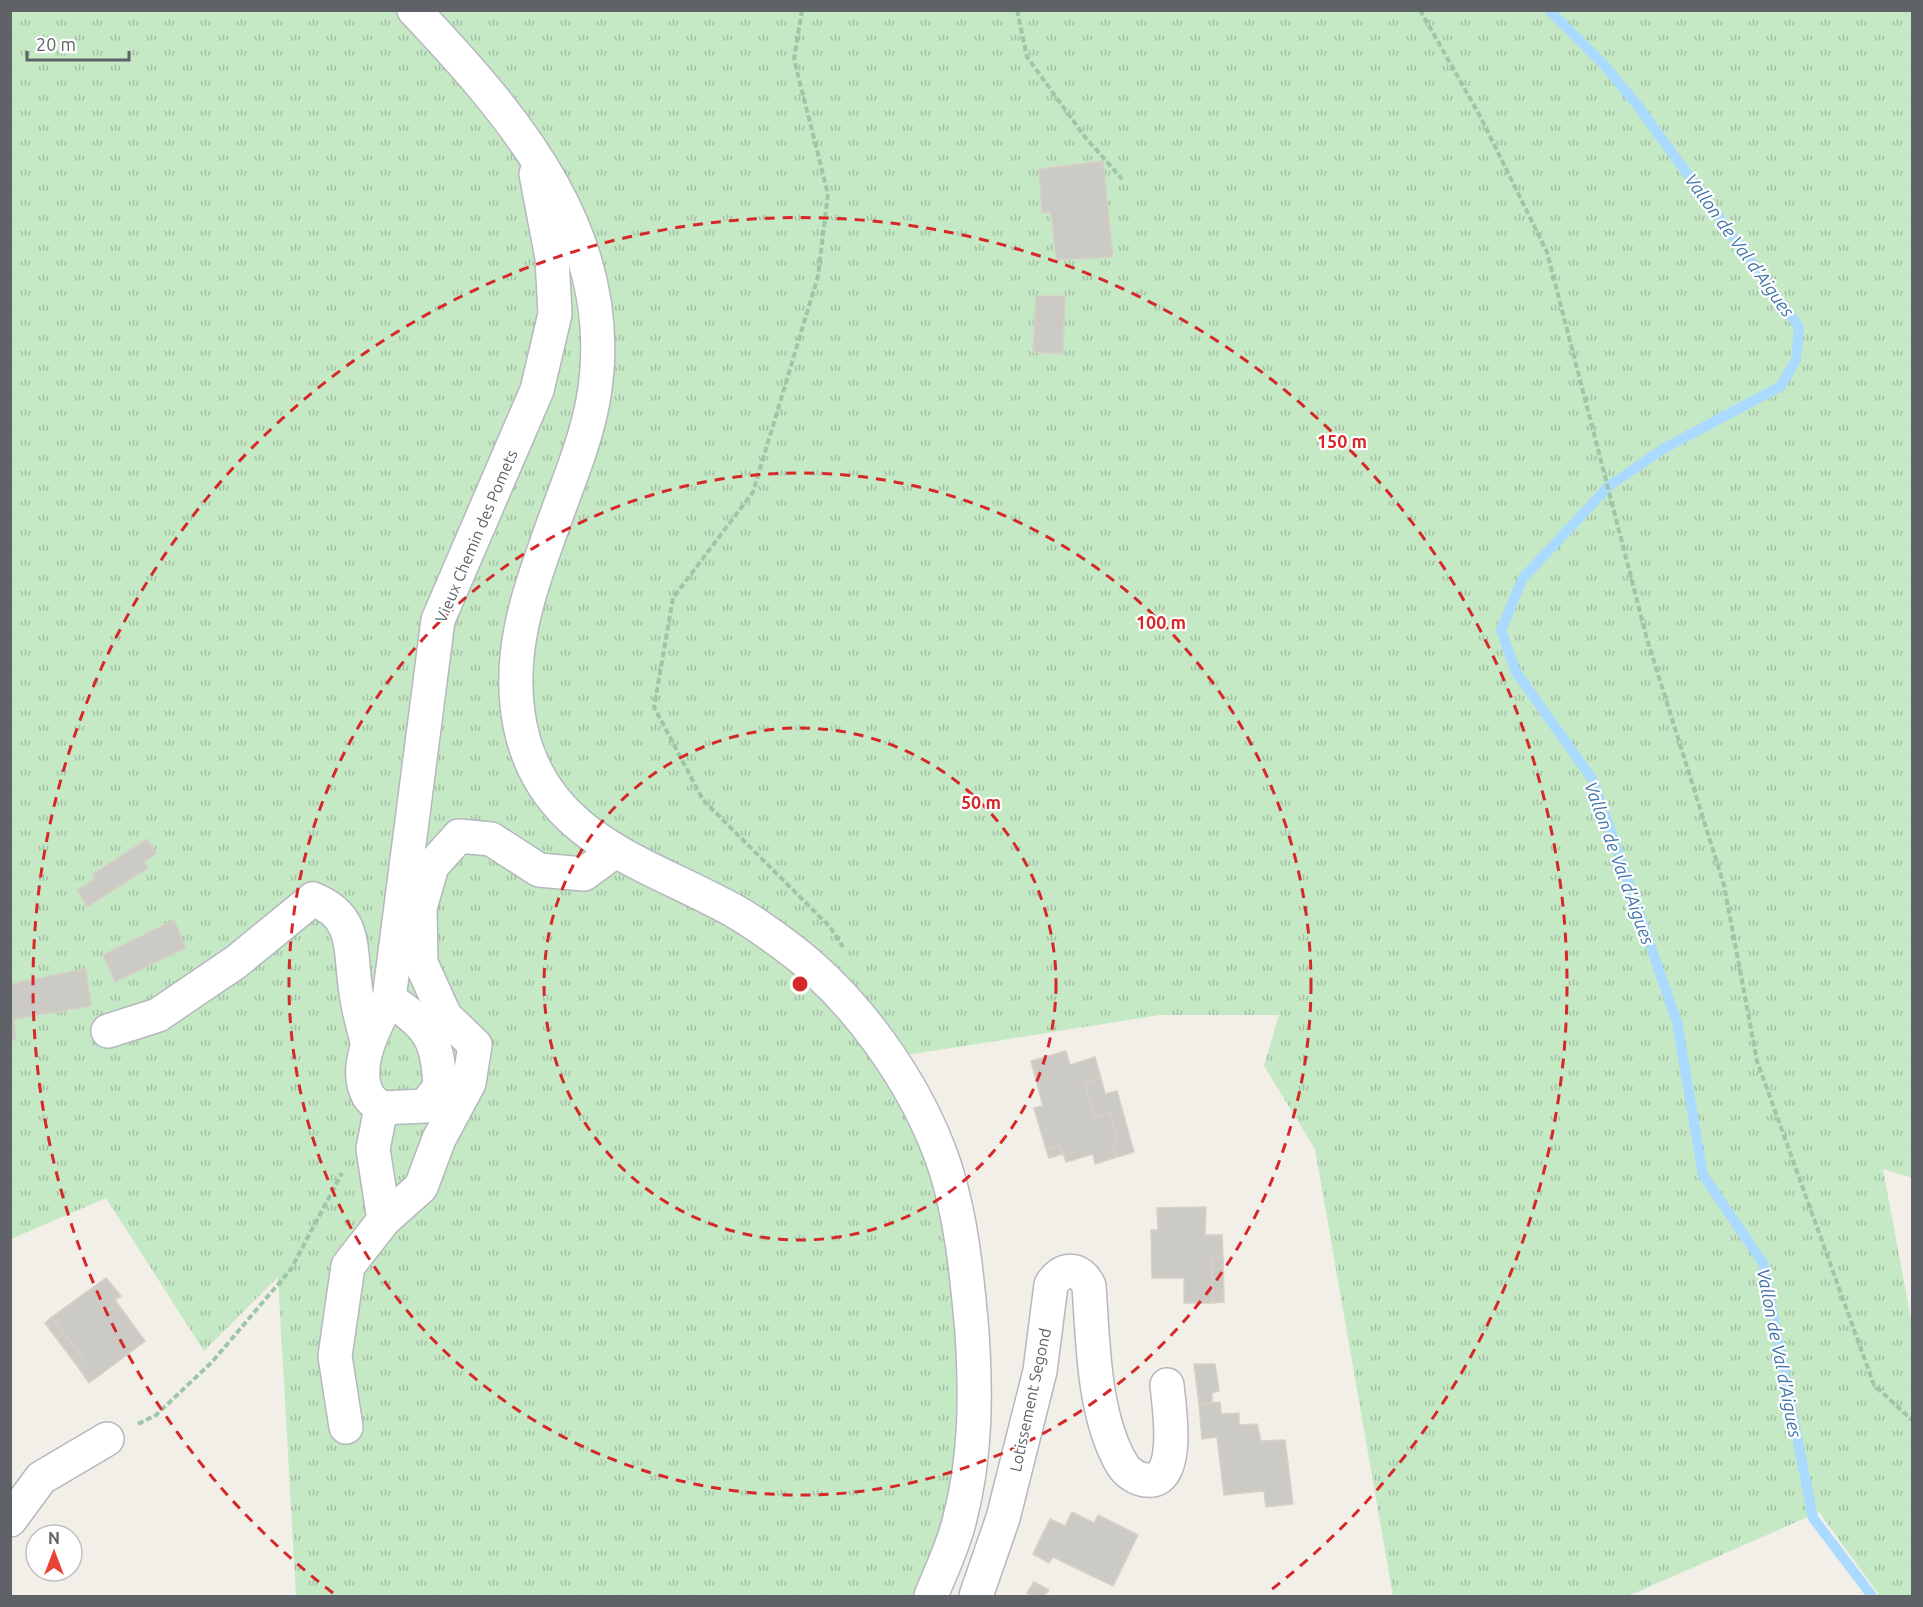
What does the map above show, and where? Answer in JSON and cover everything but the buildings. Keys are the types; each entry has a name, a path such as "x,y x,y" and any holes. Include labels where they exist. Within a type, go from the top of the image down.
{"street":[{"path":"414,10 469,68 503,110 552,181 573,224 588,267 598,314 598,360 583,441 517,636 516,696 527,753 545,790 571,821 614,852 738,913 787,946 825,981 861,1017 892,1060 917,1104 944,1165 967,1270 974,1417 970,1468 960,1521 931,1596"},
{"name":"Vieux Chemin des Pomets","path":"381,1108 368,1095 364,1079 367,1042 389,999 438,620 537,390 555,314 552,258 531,150"},
{"path":"346,1427 336,1356 348,1266 384,1220 421,1187 440,1138 470,1083 475,1045 445,1016 421,963 420,908 432,866 459,836 491,838 539,870 584,874 614,852"},
{"path":"108,1030 158,1015 236,962 313,899 333,907 351,937 356,991 367,1042"},
{"path":"384,1220 373,1149 381,1108 425,1106 440,1087 439,1062 430,1033 409,1012 389,999"},
{"name":"Lotissement Segond","path":"976,1596 1003,1518 1040,1371 1051,1285 1056,1277 1067,1270 1076,1272 1082,1275 1089,1286 1099,1391 1110,1432 1123,1466 1143,1480 1154,1480 1160,1477 1169,1458 1171,1440 1167,1384"},
{"path":"10,1520 41,1478 107,1438"}],"path":[{"path":"802,10 794,59 828,194 818,276 753,492 673,598 654,707 703,800 830,927 849,955"},
{"path":"1017,10 1027,57 1085,137 1122,179"},
{"path":"1420,10 1479,114 1547,252 1647,639 1724,885 1757,1061 1874,1385 1912,1420"},
{"path":"107,1438 156,1415 212,1362 291,1269 344,1170"}],"green space":[{"path":"11,11 1912,11 1912,1178 1883,1169 1912,1325 1912,1596 1880,1596 1819,1512 1628,1596 1393,1596 1315,1149 1264,1066 1279,1015 1160,1015 881,1059 925,1139 952,1250 963,1397 950,1517 919,1596 296,1596 278,1277 204,1351 106,1198 11,1239"}],"waterway":[{"name":"Vallon de Val d'Aigues","path":"1549,10 1605,66 1638,106 1799,327 1796,360 1781,386 1663,449 1609,486 1523,578 1501,630 1516,672 1593,780 1677,1022 1703,1175 1763,1263 1813,1518 1872,1596"}]}
